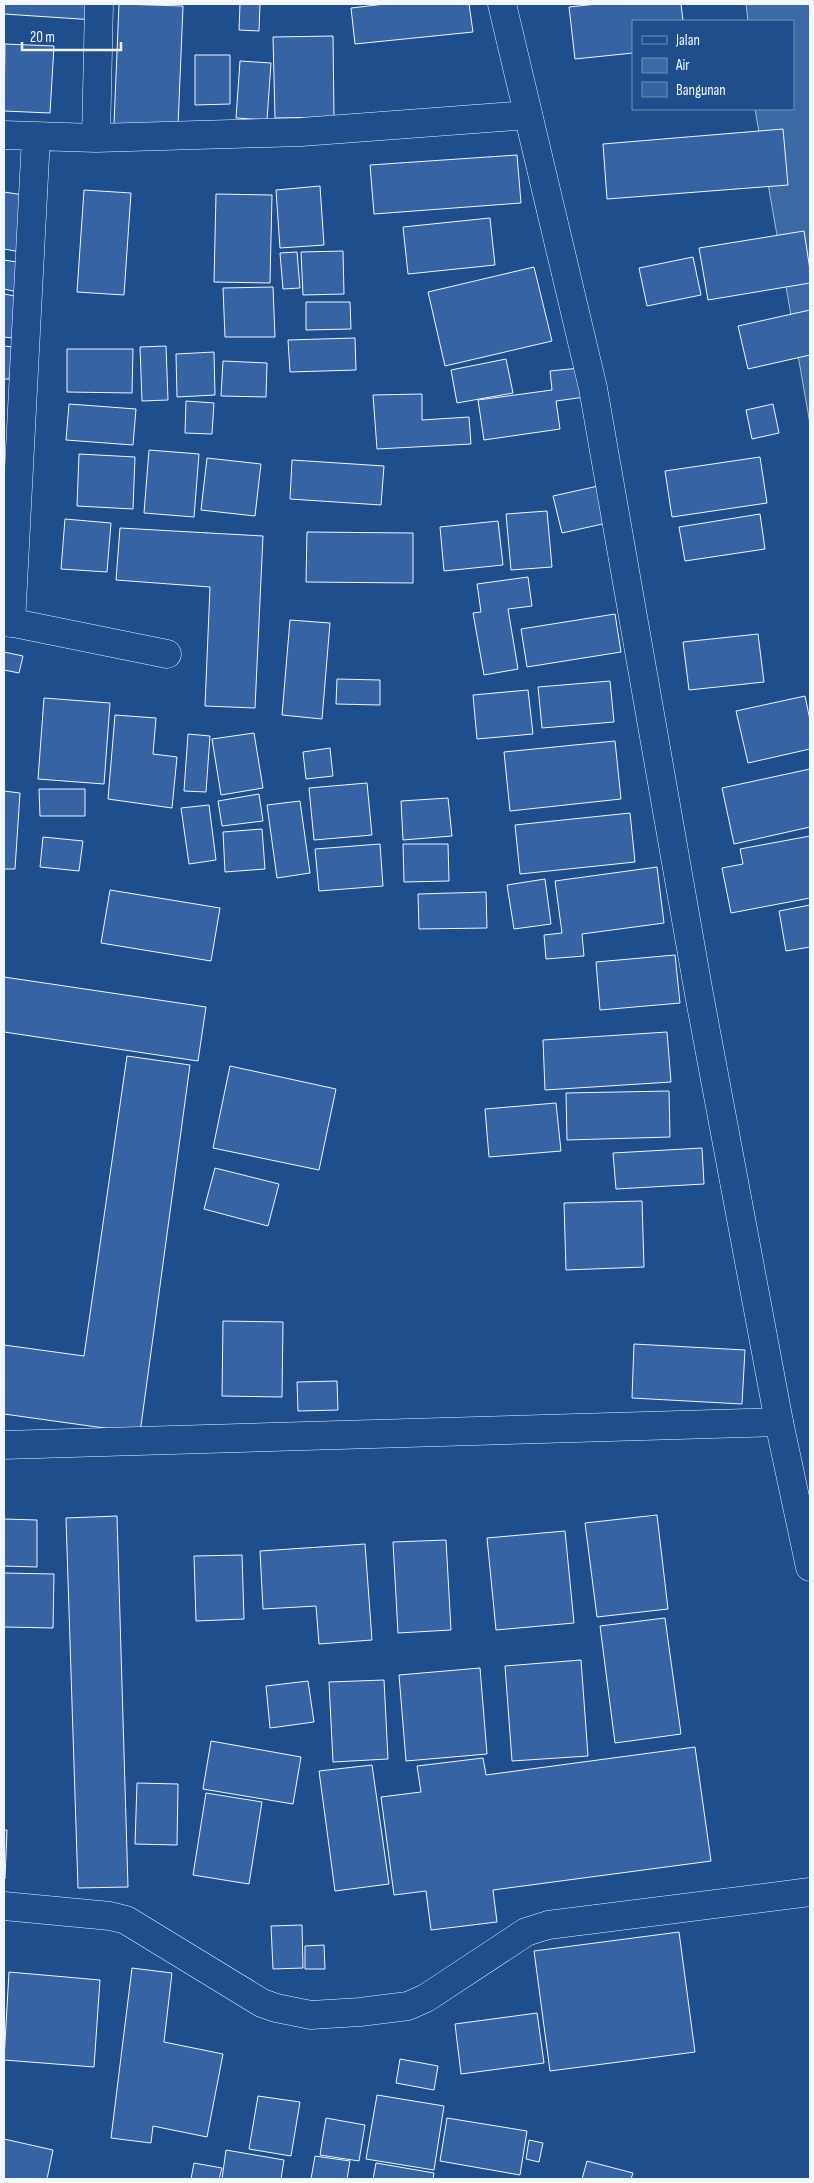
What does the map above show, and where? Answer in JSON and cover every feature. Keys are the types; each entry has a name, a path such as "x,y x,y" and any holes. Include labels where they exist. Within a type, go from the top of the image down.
{"main road":[{"path":"96,138 99,4"},
{"path":"502,4 593,388 699,994 779,1422 810,1567"},
{"path":"4,135 96,138 301,132 528,115"},
{"path":"36,137 8,622 166,654"},
{"path":"4,1445 779,1422"},
{"path":"4,1906 110,1916 126,1920 262,2003 311,2015 360,2012 408,2006 426,1998 526,1932 548,1925 810,1892"}],"water":[{"path":"746,4 810,4 810,424 755,110 794,110 794,20 748,20"}],"building":[{"path":"4,4 96,4 95,20 4,14"},
{"path":"119,4 183,6 178,126 114,124"},
{"path":"240,4 260,4 259,31 239,30"},
{"path":"385,4 469,4 473,32 355,44 351,8"},
{"path":"597,4 681,4 683,20 632,20 632,53 575,59 569,7"},
{"path":"333,36 334,117 275,118 273,37"},
{"path":"5,44 54,46 50,113 4,111"},
{"path":"195,55 230,55 230,104 195,105"},
{"path":"240,61 271,63 267,120 236,118"},
{"path":"783,129 788,185 607,199 603,144"},
{"path":"517,155 521,203 374,214 370,165"},
{"path":"320,186 324,245 280,248 276,190"},
{"path":"84,190 131,193 124,295 77,292"},
{"path":"4,192 30,196 21,252 4,249"},
{"path":"216,194 272,195 270,283 214,282"},
{"path":"490,218 495,265 408,274 403,227"},
{"path":"804,231 810,283 708,300 699,248"},
{"path":"343,251 344,294 303,295 301,252"},
{"path":"297,252 300,288 283,289 280,253"},
{"path":"693,257 701,295 647,306 639,268"},
{"path":"4,260 23,263 18,292 4,289"},
{"path":"534,267 552,341 445,366 428,292"},
{"path":"273,287 275,337 225,337 223,288"},
{"path":"4,294 20,297 13,338 4,337"},
{"path":"306,302 350,302 351,329 306,330"},
{"path":"810,310 810,355 748,369 738,326"},
{"path":"355,338 356,370 290,372 288,340"},
{"path":"4,346 14,347 9,379 4,379"},
{"path":"166,346 168,400 142,401 140,347"},
{"path":"67,349 133,349 132,393 67,392"},
{"path":"214,352 215,395 177,397 176,354"},
{"path":"506,359 513,393 457,403 451,370"},
{"path":"223,361 267,363 266,397 221,396"},
{"path":"580,368 585,397 556,401 560,429 484,440 478,400 552,390 550,371"},
{"path":"422,394 422,420 469,417 471,444 377,449 373,395"},
{"path":"186,401 214,403 212,434 185,433"},
{"path":"69,404 136,409 133,445 66,440"},
{"path":"773,404 779,433 752,439 746,410"},
{"path":"149,450 199,454 194,517 144,513"},
{"path":"79,454 135,457 133,509 77,506"},
{"path":"760,457 767,503 672,517 665,471"},
{"path":"207,458 261,464 255,516 201,510"},
{"path":"292,460 384,466 381,505 290,499"},
{"path":"598,486 607,523 562,533 553,496"},
{"path":"547,511 552,567 511,570 506,514"},
{"path":"760,514 765,549 685,561 679,527"},
{"path":"65,519 111,523 107,572 61,569"},
{"path":"498,521 503,565 444,571 440,527"},
{"path":"120,528 263,536 255,708 205,706 210,587 116,580"},
{"path":"307,532 413,533 413,583 306,582"},
{"path":"528,577 532,606 508,609 518,669 484,675 473,613 481,612 477,584"},
{"path":"615,614 621,652 527,667 521,629"},
{"path":"290,620 330,623 322,719 282,715"},
{"path":"758,634 764,682 689,690 683,642"},
{"path":"4,652 23,656 19,673 4,670"},
{"path":"337,679 380,680 380,705 336,704"},
{"path":"610,681 614,722 542,728 538,687"},
{"path":"528,690 533,734 477,739 473,695"},
{"path":"805,696 810,720 810,749 748,763 736,711"},
{"path":"44,698 110,703 104,784 38,779"},
{"path":"115,715 156,718 153,754 177,757 172,808 108,799"},
{"path":"254,733 263,788 221,795 212,739"},
{"path":"188,734 210,736 206,792 184,791"},
{"path":"615,741 621,799 510,811 504,752"},
{"path":"330,748 333,776 306,779 303,752"},
{"path":"810,769 810,827 734,844 722,788"},
{"path":"367,783 372,835 314,840 309,788"},
{"path":"39,789 85,789 85,816 40,816"},
{"path":"4,791 20,793 15,869 4,869"},
{"path":"259,794 263,821 222,826 218,801"},
{"path":"448,798 452,836 403,840 401,801"},
{"path":"300,801 310,873 277,878 267,805"},
{"path":"209,805 216,860 189,864 181,808"},
{"path":"630,813 635,862 520,874 515,825"},
{"path":"262,829 265,869 225,872 223,832"},
{"path":"810,836 810,898 731,913 722,868 743,864 740,849"},
{"path":"43,837 83,841 79,871 40,867"},
{"path":"380,844 383,886 319,891 315,849"},
{"path":"403,844 448,844 449,881 404,882"},
{"path":"657,867 664,923 582,934 584,956 546,959 544,935 562,933 555,881"},
{"path":"545,879 551,924 514,929 507,885"},
{"path":"110,890 220,908 211,961 101,943"},
{"path":"486,892 487,928 419,929 418,894"},
{"path":"810,905 810,947 786,951 779,911"},
{"path":"675,955 680,1003 600,1010 596,962"},
{"path":"4,977 206,1007 198,1061 4,1032"},
{"path":"667,1032 671,1082 545,1090 543,1040"},
{"path":"127,1056 190,1065 140,1433 4,1414 4,1345 84,1356"},
{"path":"230,1066 336,1089 319,1170 213,1148"},
{"path":"669,1091 670,1137 567,1140 566,1093"},
{"path":"556,1103 561,1151 489,1157 485,1109"},
{"path":"702,1148 704,1184 616,1189 613,1153"},
{"path":"215,1168 279,1184 268,1226 204,1209"},
{"path":"642,1201 644,1267 566,1270 564,1203"},
{"path":"223,1321 283,1322 282,1397 222,1396"},
{"path":"634,1344 745,1350 742,1404 632,1398"},
{"path":"337,1381 338,1410 298,1411 297,1382"},
{"path":"657,1515 668,1609 597,1617 585,1523"},
{"path":"117,1516 128,1887 78,1888 66,1518"},
{"path":"4,1519 37,1520 37,1567 4,1566"},
{"path":"565,1531 574,1623 496,1630 487,1538"},
{"path":"446,1540 451,1630 398,1633 393,1542"},
{"path":"365,1544 372,1640 319,1644 316,1606 263,1609 260,1551"},
{"path":"242,1555 244,1619 196,1621 194,1556"},
{"path":"4,1573 54,1574 53,1628 4,1627"},
{"path":"665,1618 681,1734 615,1743 600,1626"},
{"path":"581,1660 588,1756 512,1761 505,1666"},
{"path":"480,1668 487,1754 406,1761 399,1675"},
{"path":"384,1680 388,1759 333,1762 329,1682"},
{"path":"308,1681 314,1722 270,1728 266,1686"},
{"path":"211,1741 301,1757 293,1804 203,1789"},
{"path":"695,1747 711,1861 493,1890 497,1922 431,1930 426,1891 394,1895 381,1797 421,1792 417,1766 483,1758 486,1775"},
{"path":"372,1765 389,1884 335,1891 319,1771"},
{"path":"137,1783 178,1784 177,1845 135,1844"},
{"path":"206,1793 262,1802 249,1884 193,1875"},
{"path":"4,1830 7,1830 5,1879 4,1879"},
{"path":"302,1925 303,1968 273,1969 271,1926"},
{"path":"679,1932 695,2052 550,2071 534,1951"},
{"path":"324,1945 325,1969 305,1969 305,1946"},
{"path":"132,1968 172,1973 164,2042 223,2054 207,2137 153,2126 151,2143 111,2138"},
{"path":"9,1972 100,1980 94,2067 4,2060"},
{"path":"537,2013 544,2063 461,2074 455,2024"},
{"path":"400,2059 438,2066 434,2090 396,2083"},
{"path":"377,2095 444,2106 434,2170 366,2159"},
{"path":"258,2096 300,2102 291,2156 249,2149"},
{"path":"326,2118 365,2125 359,2161 320,2155"},
{"path":"447,2118 527,2131 520,2175 440,2161"},
{"path":"4,2139 53,2150 47,2179 4,2179"},
{"path":"529,2140 543,2143 539,2162 526,2159"},
{"path":"226,2150 284,2160 281,2179 222,2179"},
{"path":"315,2156 350,2161 347,2179 311,2179"},
{"path":"587,2161 633,2173 631,2179 582,2179"},
{"path":"194,2163 222,2168 219,2179 191,2179"},
{"path":"376,2163 434,2173 433,2179 373,2179"}]}
